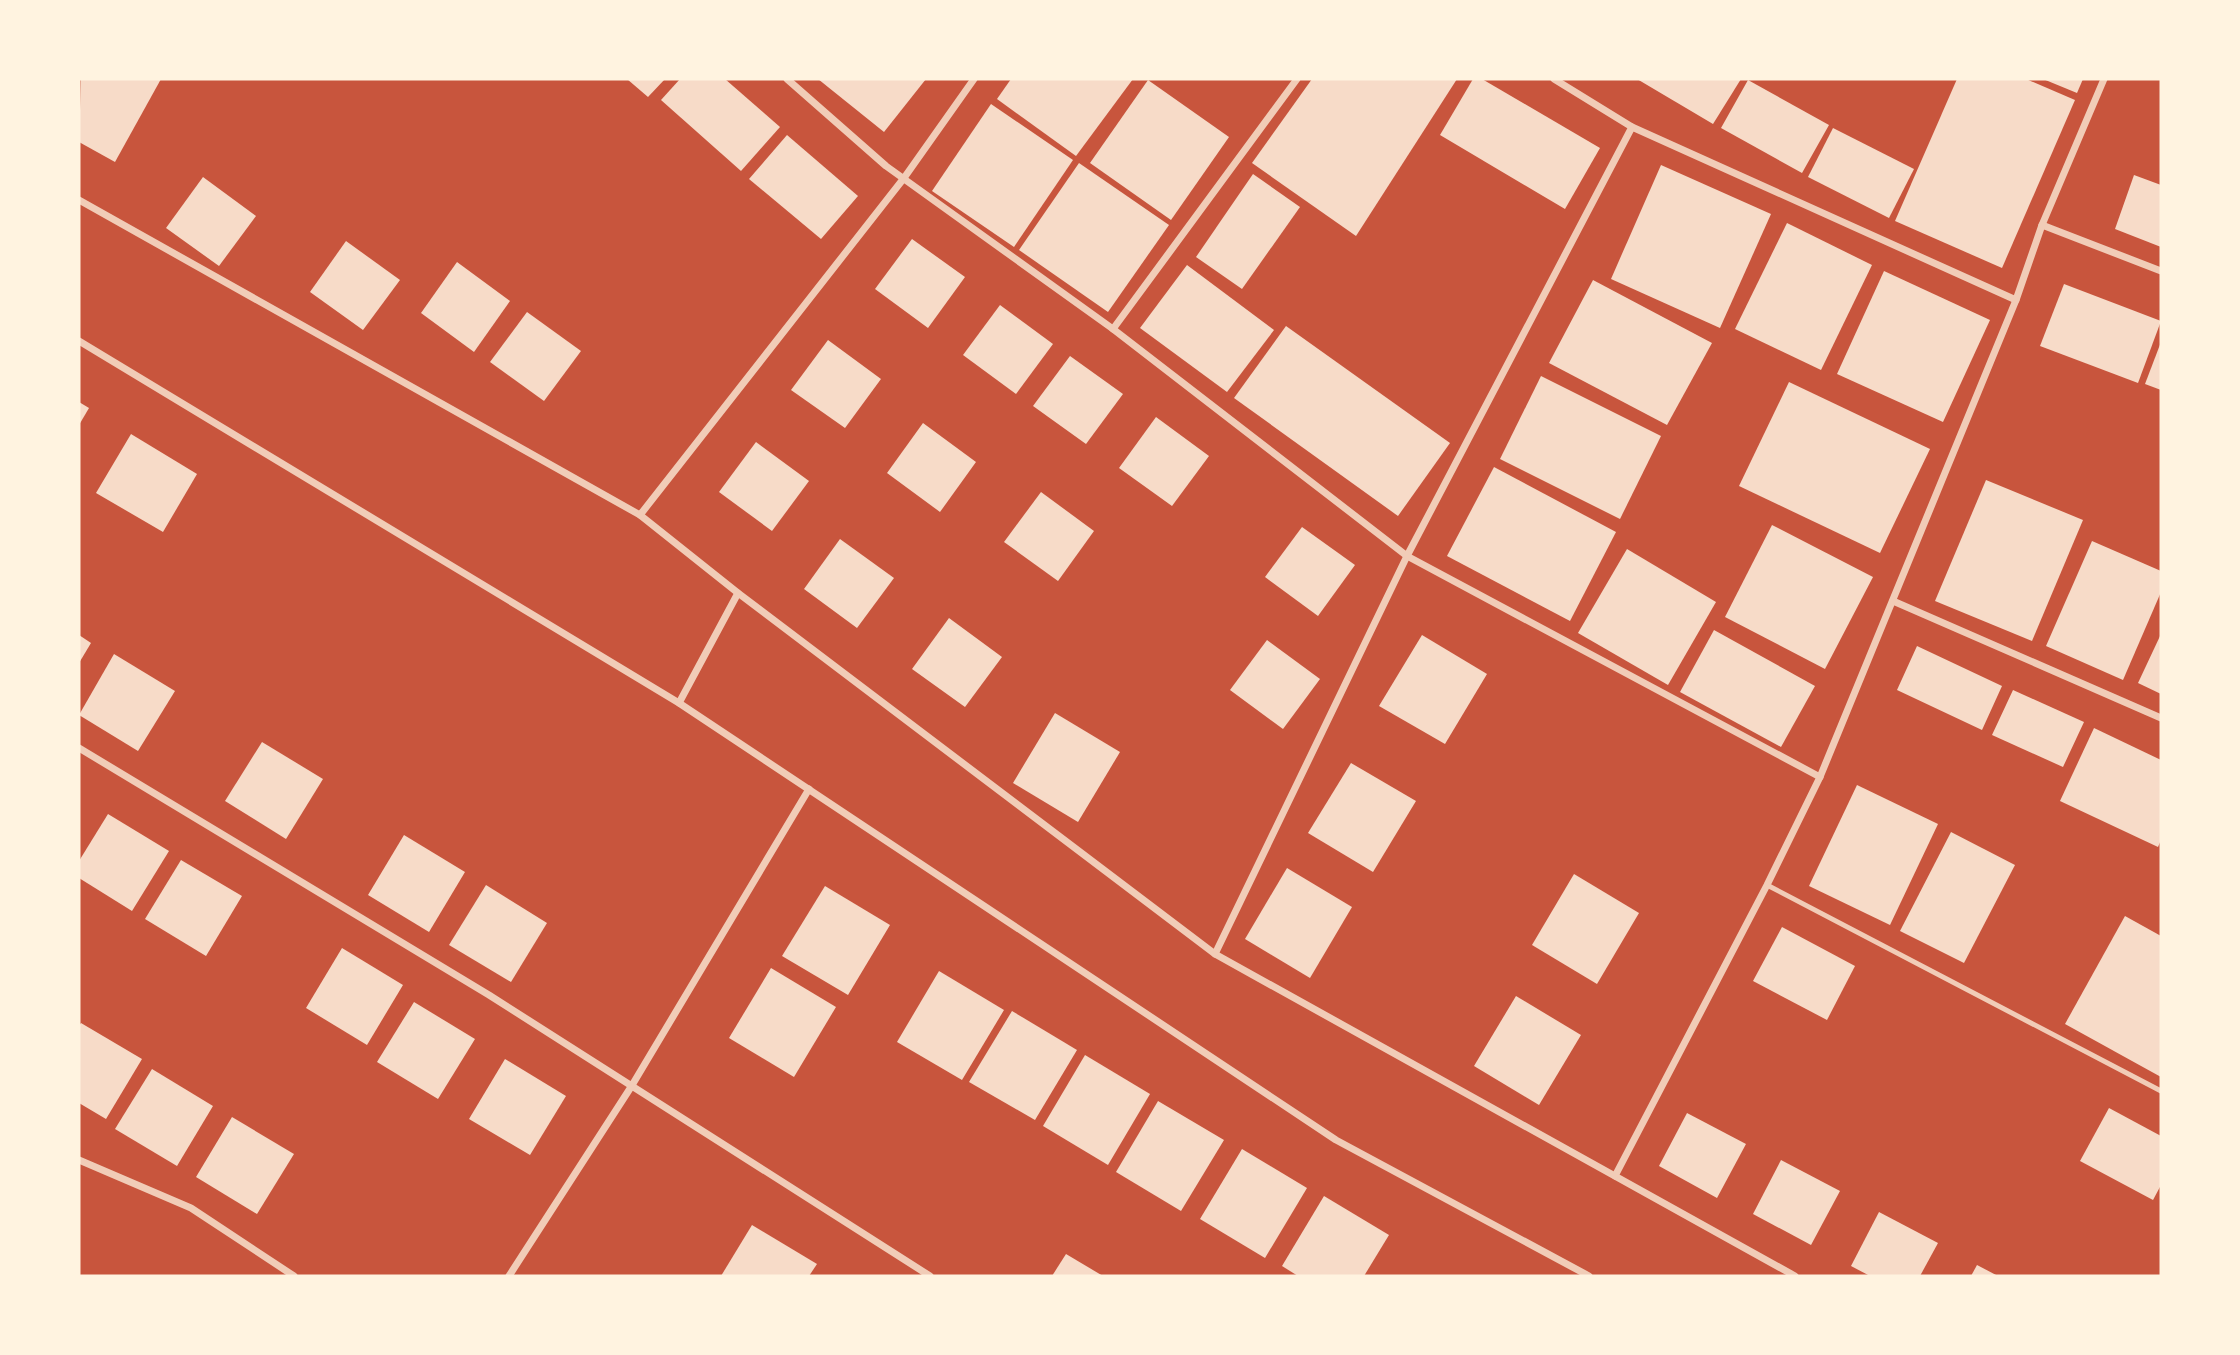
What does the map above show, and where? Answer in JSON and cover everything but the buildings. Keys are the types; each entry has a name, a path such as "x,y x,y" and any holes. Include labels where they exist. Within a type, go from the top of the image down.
{"street":[{"path":"788,79 886,166 1113,328 1407,556 1820,777"},
{"path":"640,515 904,178 974,79"},
{"path":"1113,328 1297,79"},
{"path":"1554,79 1632,127 2017,300"},
{"path":"1615,1176 1767,885 1820,777 2017,300 2042,225 2104,79"},
{"path":"1215,954 1407,556 1632,127"},
{"path":"79,200 640,515 738,593 1215,954 1795,1276"},
{"path":"2042,225 2161,271"},
{"path":"79,341 679,703 1336,1140 1589,1276"},
{"path":"679,703 738,593"},
{"path":"1893,601 2161,718"},
{"path":"79,748 477,988 930,1276"},
{"path":"509,1276 631,1087 810,789"},
{"path":"79,1160 191,1208 294,1276"}],"lane":[{"path":"1767,885 2161,1091"}]}
